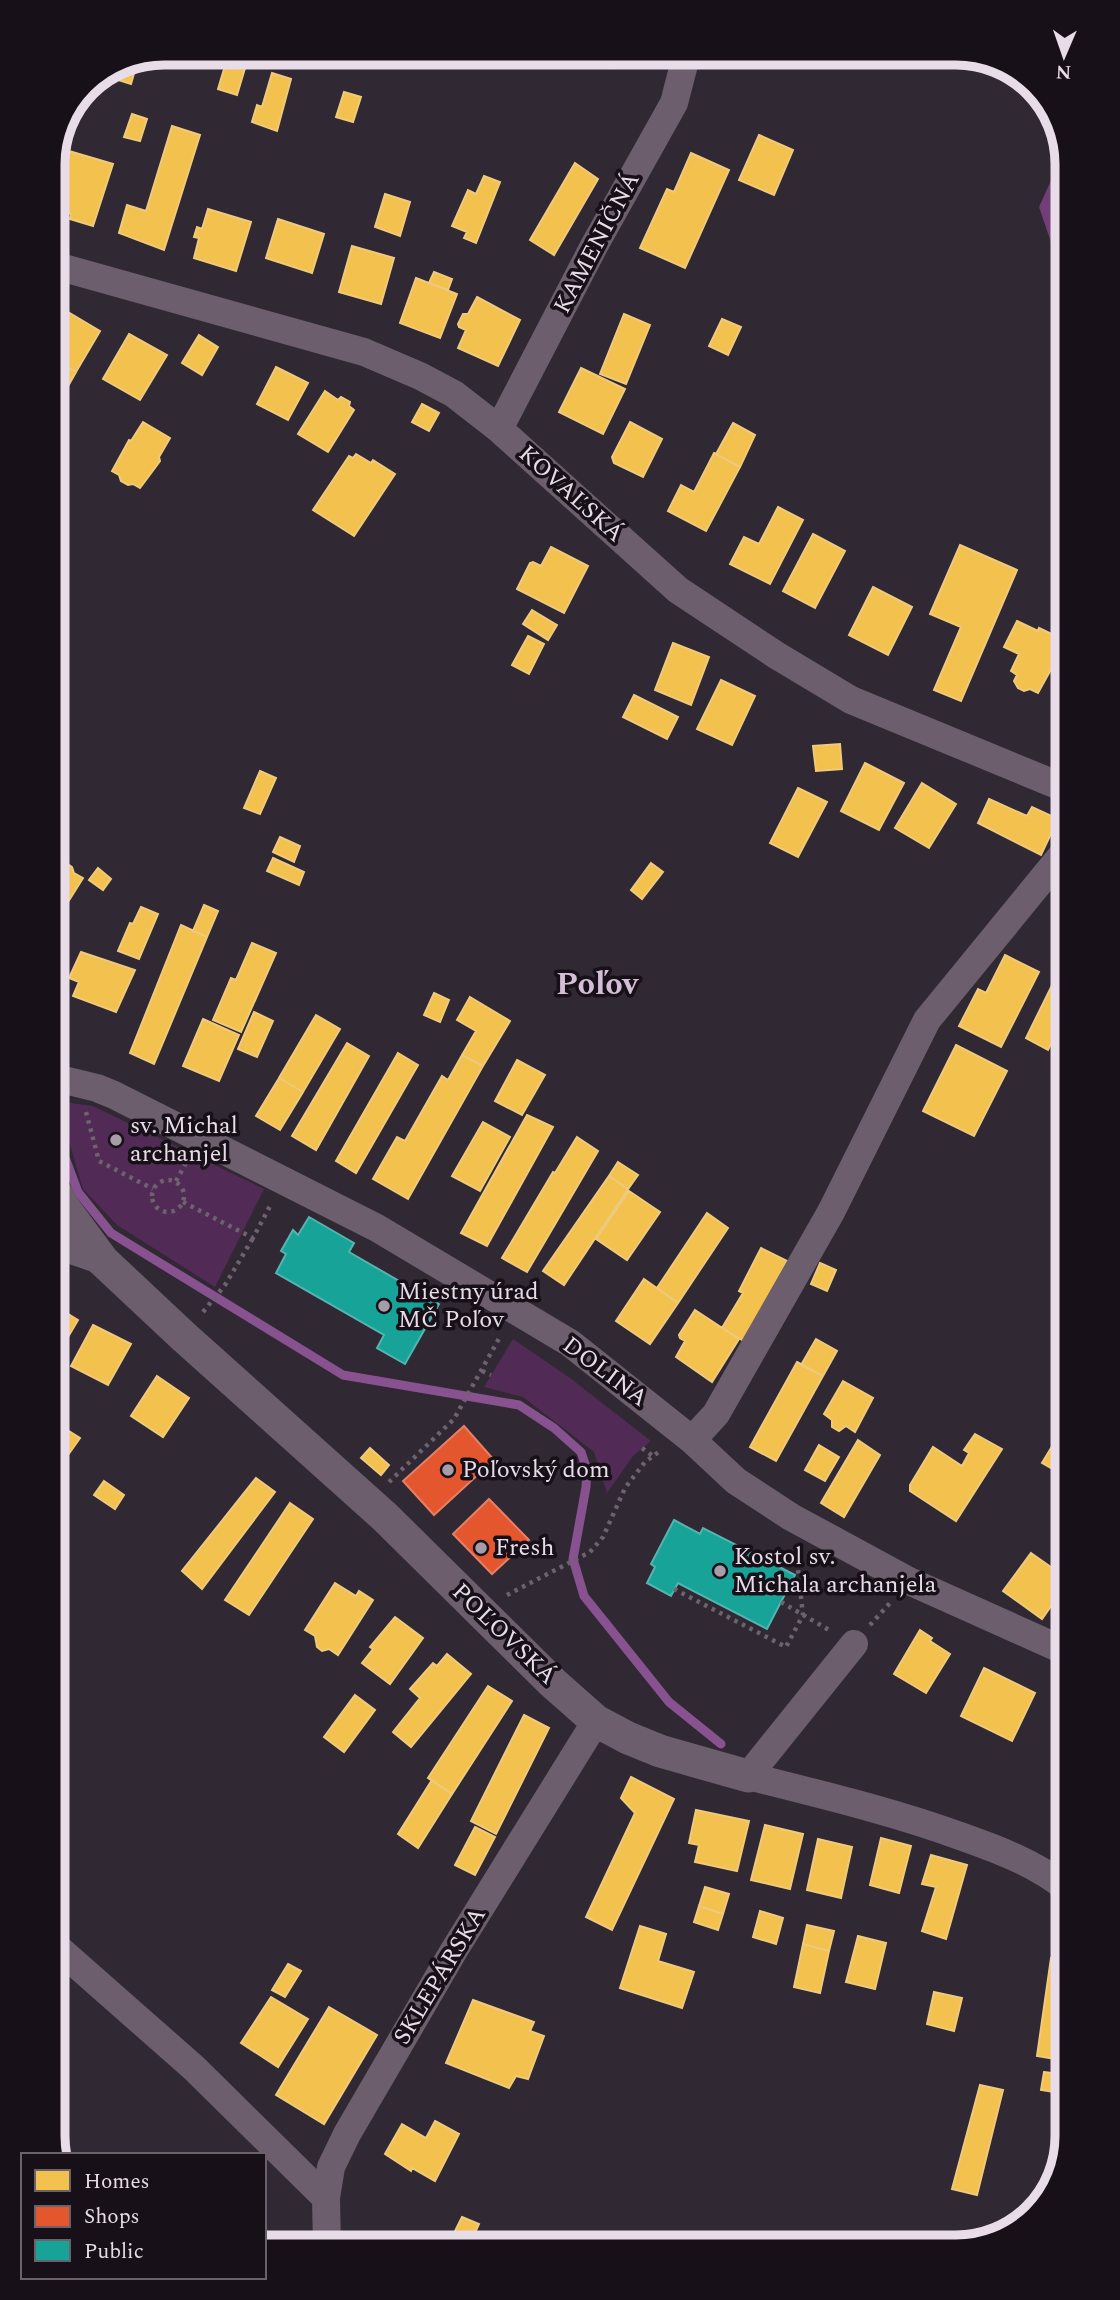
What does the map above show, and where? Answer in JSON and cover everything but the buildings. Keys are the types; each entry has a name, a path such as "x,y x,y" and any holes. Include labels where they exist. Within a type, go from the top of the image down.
{"street":[{"name":"KAMENIČNÁ","path":"499,429 594,246 674,103 684,65"},
{"name":"KOVAĽSKÁ","path":"65,268 365,352 420,376 454,394 499,429 678,590 776,655 851,699 1055,784"},
{"path":"686,1435 716,1414 831,1212 927,1020 1055,864"},
{"name":"DOLINA","path":"68,1081 114,1094 377,1228 570,1343 686,1435 736,1481 791,1517 909,1581 1055,1646"},
{"name":"POĽOVSKÁ","path":"65,1209 103,1261 369,1503 553,1683 596,1721 660,1751 907,1817 1004,1852 1055,1879"},
{"path":"65,1248 103,1261"},
{"path":"748,1776 854,1644"},
{"name":"SKLEPÁRSKA","path":"327,2235 326,2198 331,2167 347,2134 453,1952 596,1721"},
{"path":"65,1954 194,2068 326,2198"}],"path":[{"path":"68,1081 99,1161 153,1189"},
{"path":"210,1303 225,1285 253,1238 283,1180"},
{"path":"160,1181 176,1181 184,1193 183,1202 175,1210 164,1212 152,1200 153,1189 160,1181"},
{"path":"183,1202 253,1238"},
{"path":"369,1503 454,1419 515,1310"},
{"path":"482,1371 491,1375"},
{"path":"478,1610 590,1552 603,1537 625,1488 645,1462 686,1435"},
{"path":"642,1448 653,1456"},
{"path":"674,1590 786,1647 803,1615 791,1517"},
{"path":"781,1602 854,1644 909,1581"}],"shaded area":[{"path":"1055,172 1055,254 1039,207"},
{"path":"65,1102 93,1106 264,1189 215,1287 117,1225 83,1189 65,1128"},
{"path":"513,1339 570,1378 651,1441 633,1456 607,1493 594,1452 523,1397 484,1387"}],"waterway":[{"path":"65,1157 78,1192 111,1233 343,1375 519,1405 554,1428 581,1452 587,1470 586,1487 573,1559 584,1596 669,1702 721,1744"}],"place":[{"name":"sv. Michal archanjel","path":"116,1140"},
{"name":"Miestny úrad MČ Poľov","path":"384,1306"},
{"name":"Poľovský dom","path":"448,1470"},
{"name":"Fresh","path":"481,1548"},
{"name":"Kostol sv. Michala archanjela","path":"720,1571"}],"district":[{"name":"Poľov","path":"597,984"}]}
